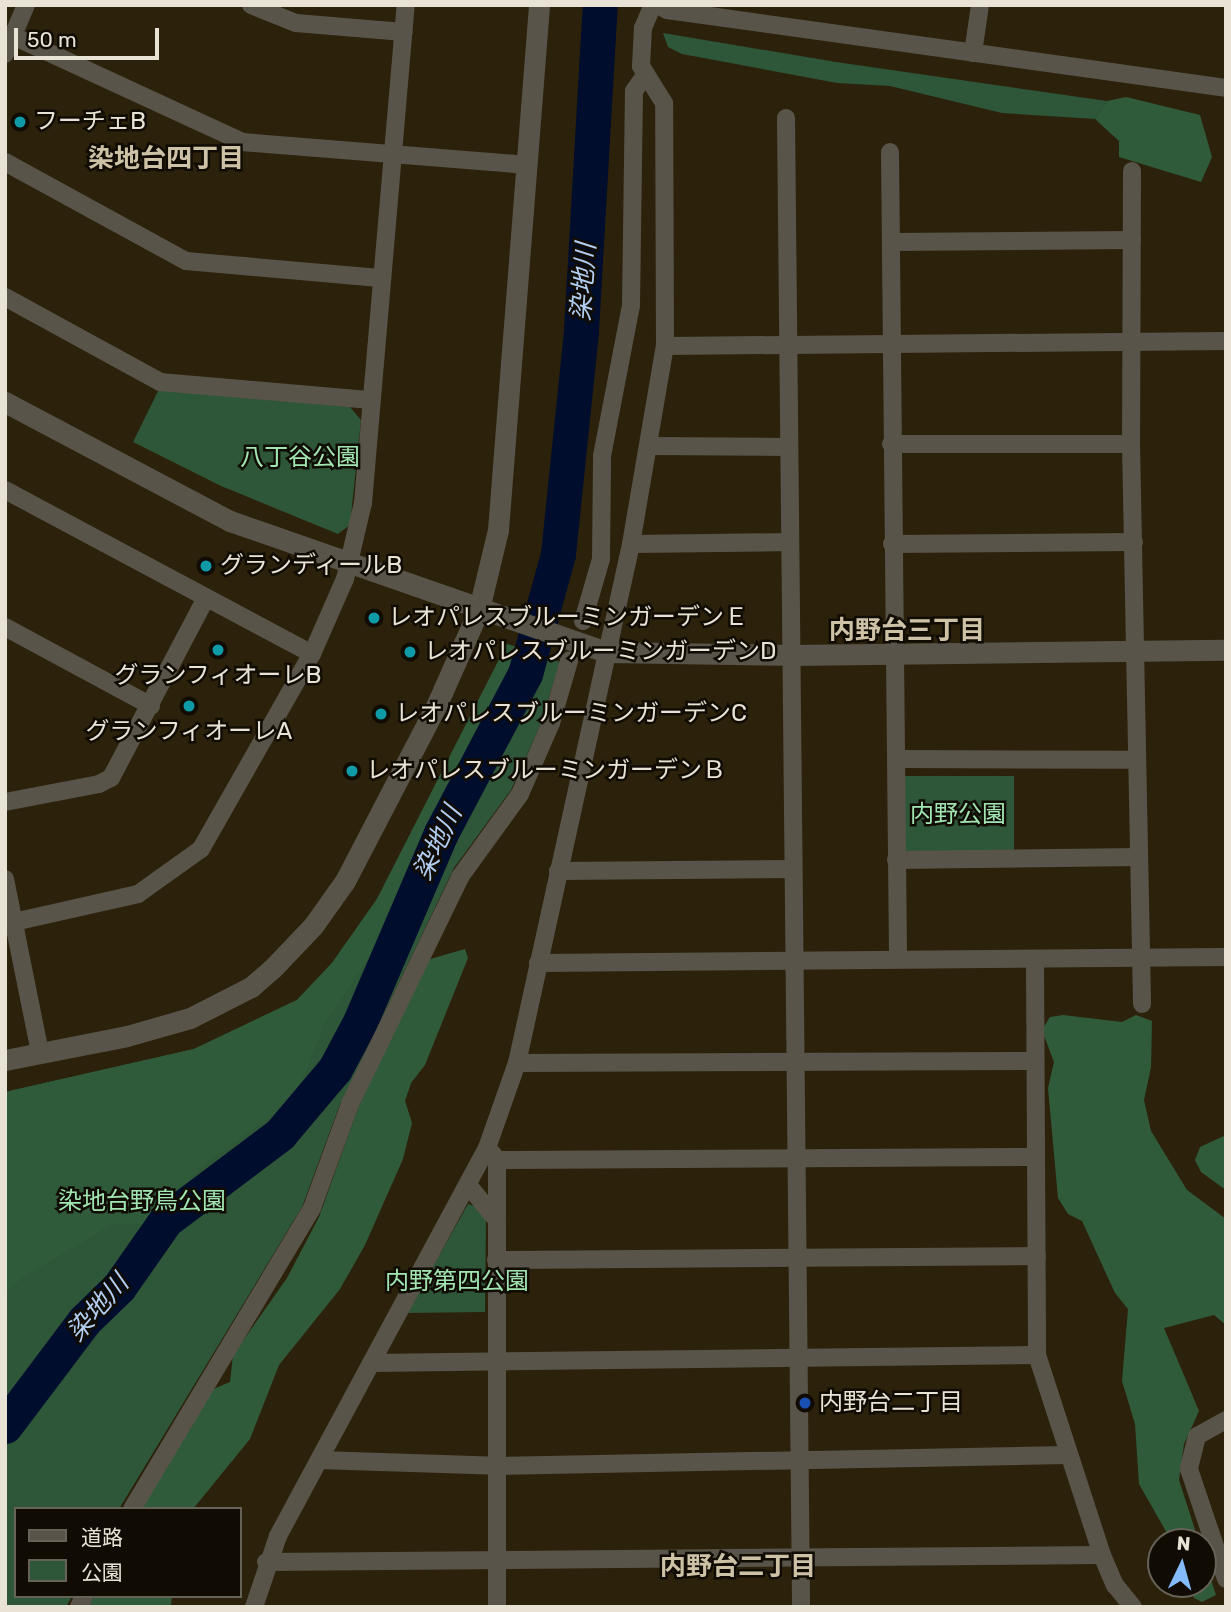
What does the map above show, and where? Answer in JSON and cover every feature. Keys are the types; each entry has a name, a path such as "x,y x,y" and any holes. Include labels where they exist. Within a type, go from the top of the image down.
{"street":[{"path":"5,54 26,5"},
{"path":"251,5 296,23 404,32"},
{"path":"9,924 123,899 159,883 187,863 206,842 312,654 351,566 363,503 406,5"},
{"path":"5,1060 127,1036 190,1018 251,987 272,969 345,881 438,704 480,609 498,530 539,5"},
{"path":"498,1607 496,1219 492,1154 517,1063 632,544 665,346 664,103 641,66 643,28 656,5 681,12 1226,89"},
{"path":"973,53 980,5"},
{"path":"13,36 242,142 526,165"},
{"path":"583,621 601,559 603,456 631,305 634,91 646,74"},
{"path":"786,118 788,542 797,1158 797,1462 801,1607"},
{"path":"890,152 898,959"},
{"path":"5,162 186,261 382,278"},
{"path":"1132,171 1131,444 1142,1004"},
{"path":"891,242 1132,240"},
{"path":"5,297 160,382 371,400"},
{"path":"665,346 1226,341"},
{"path":"5,402 230,522 351,566 607,652 790,655 1226,650"},
{"path":"891,444 1131,444"},
{"path":"649,446 788,447"},
{"path":"5,489 205,600 312,654"},
{"path":"632,544 788,542"},
{"path":"892,544 1134,542"},
{"path":"5,802 99,784 111,778 205,600"},
{"path":"5,627 151,706"},
{"path":"133,1507 312,1208 350,1104 460,877 520,794 551,723 569,661"},
{"path":"896,759 1136,760"},
{"path":"897,860 1139,857"},
{"path":"558,871 793,869"},
{"path":"5,879 9,924 40,1052"},
{"path":"538,963 1226,957"},
{"path":"1035,960 1032,1061 1036,1157 1037,1355 1067,1455 1102,1555 1115,1585 1133,1607"},
{"path":"517,1063 1032,1061"},
{"path":"492,1154 797,1158 1036,1157"},
{"path":"254,1607 266,1562 319,1460 468,1185 492,1154"},
{"path":"468,1185 496,1219"},
{"path":"496,1260 797,1260 1037,1256"},
{"path":"371,1363 496,1365 1037,1355"},
{"path":"1226,1420 1197,1436 1189,1455 1191,1476 1226,1578"},
{"path":"319,1460 496,1466 1067,1455"},
{"path":"266,1562 498,1563 1102,1555"}],"green space":[{"path":"663,33 836,62 1107,101 1095,119 1002,113 890,86 837,83 682,54 668,47"},
{"path":"1126,97 1200,115 1212,157 1201,182 1119,157 1119,141 1095,119 1107,101"},
{"name":"八丁谷公園","path":"159,389 350,407 361,420 350,525 338,534 221,486 133,442"},
{"name":"染地台野鳥公園","path":"507,644 560,662 540,726 511,790 454,868 339,1107 302,1207 120,1507 14,1507 14,1598 71,1598 66,1607 5,1607 5,1092 194,1049 297,1000 332,963 377,899"},
{"path":"507,644 522,649 517,670 435,823 378,945 325,1023 302,1080 284,1107 206,1163 143,1224 111,1225 22,1278 5,1294 5,1092 194,1049 297,1000 332,963 377,899"},
{"name":"内野公園","path":"904,776 1014,776 1014,854 904,854"},
{"path":"465,949 468,958 425,1065 411,1083 405,1101 412,1123 403,1159 365,1245 340,1289 279,1365 250,1439 195,1507 141,1507 211,1390 230,1382 233,1355 287,1278 319,1217 358,1108 427,960"},
{"path":"1063,1015 1122,1022 1136,1015 1152,1021 1151,1067 1144,1100 1151,1131 1187,1190 1226,1219 1226,1325 1214,1315 1164,1328 1199,1411 1184,1444 1179,1480 1194,1528 1164,1528 1139,1484 1135,1424 1122,1381 1128,1309 1115,1293 1082,1221 1068,1214 1058,1198 1048,1088 1054,1062 1042,1030 1050,1017"},
{"path":"1226,1135 1226,1190 1201,1172 1195,1160 1200,1147"},
{"name":"内野第四公園","path":"468,1204 478,1207 486,1218 485,1312 407,1313"},
{"path":"93,1598 172,1598 171,1605 88,1607"},
{"path":"1194,1598 1210,1598 1202,1602"}],"water":[{"path":"30,1377 43,1386 5,1434 5,1409"}],"waterway":[{"name":"染地川","path":"5,1426 84,1321 119,1287 166,1220 280,1134 335,1069 360,1022 441,833 525,674 558,554 581,330 600,5"}],"place":[{"name":"フーチェB","path":"20,122"},
{"name":"グランディールB","path":"206,566"},
{"name":"レオパレスブルーミンガーデンＥ","path":"374,618"},
{"name":"グランフィオーレB","path":"218,650"},
{"name":"レオパレスブルーミンガーデンD","path":"410,652"},
{"name":"グランフィオーレA","path":"189,706"},
{"name":"レオパレスブルーミンガーデンC","path":"381,714"},
{"name":"レオパレスブルーミンガーデンＢ","path":"352,771"},
{"name":"内野台二丁目","path":"805,1403"}],"district":[{"name":"染地台四丁目","path":"166,159"},
{"name":"内野台三丁目","path":"907,631"},
{"name":"内野台二丁目","path":"738,1567"}]}
